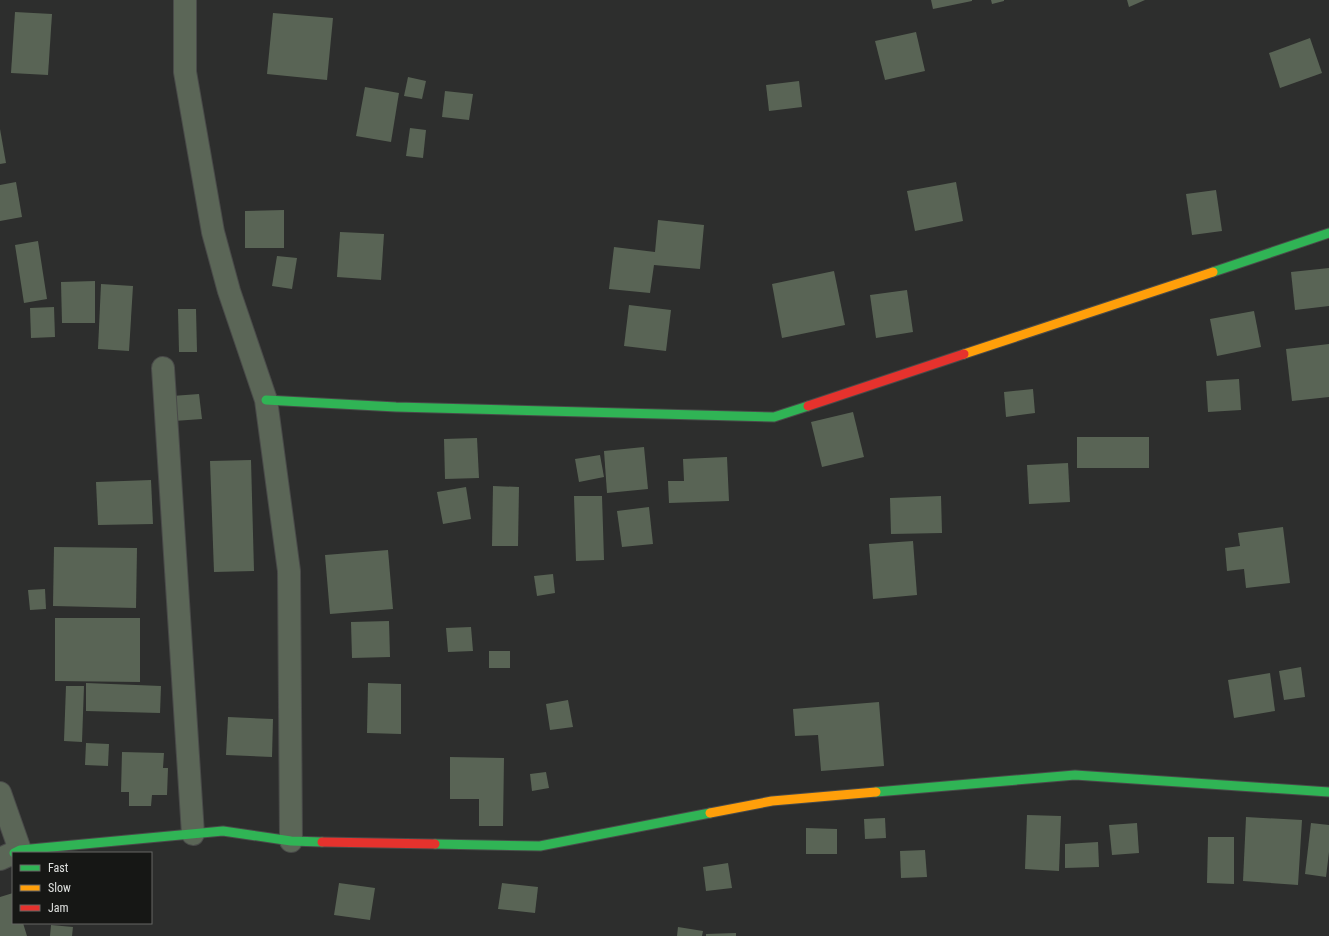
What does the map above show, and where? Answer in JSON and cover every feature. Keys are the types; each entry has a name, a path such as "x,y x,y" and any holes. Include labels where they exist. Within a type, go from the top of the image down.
{"street":[{"path":"185,0 185,72 213,232 228,291 266,400 289,571 291,841"},
{"path":"266,400 396,407 774,417 1329,233"},
{"path":"163,368 193,834"},
{"path":"0,793 15,852 223,831 291,841 540,846 772,801 1075,775 1329,792"},
{"path":"0,860 12,854"}],"building":[{"path":"931,0 972,0 972,1 933,9"},
{"path":"991,0 1004,0 1004,1 992,4"},
{"path":"1127,0 1145,0 1129,7"},
{"path":"15,12 52,14 48,75 11,73"},
{"path":"273,13 333,18 327,80 267,74"},
{"path":"916,32 925,71 885,80 875,41"},
{"path":"1310,38 1322,73 1280,88 1269,53"},
{"path":"408,77 426,81 422,99 404,96"},
{"path":"799,81 802,107 769,111 766,85"},
{"path":"365,87 399,93 391,142 356,136"},
{"path":"445,91 473,94 469,120 442,117"},
{"path":"410,128 426,130 423,158 406,156"},
{"path":"0,129 6,163 0,164"},
{"path":"16,182 22,217 0,221 0,185"},
{"path":"956,182 963,221 915,231 907,191"},
{"path":"1216,190 1222,231 1192,235 1186,194"},
{"path":"284,210 284,248 245,248 245,211"},
{"path":"658,220 704,225 700,269 654,265 650,293 609,289 614,247 655,252"},
{"path":"340,232 384,234 381,280 337,277"},
{"path":"38,241 47,299 24,303 15,245"},
{"path":"277,256 297,258 292,289 272,286"},
{"path":"1329,268 1329,306 1295,310 1291,272"},
{"path":"834,271 845,325 782,338 772,284"},
{"path":"95,281 95,323 62,323 61,282"},
{"path":"101,284 133,286 129,351 98,349"},
{"path":"907,290 913,332 876,338 870,295"},
{"path":"629,305 671,310 666,351 624,346"},
{"path":"54,307 55,337 31,338 30,308"},
{"path":"178,309 196,309 197,352 179,352"},
{"path":"1254,311 1261,347 1217,356 1210,319"},
{"path":"1329,344 1329,397 1292,401 1286,349"},
{"path":"1239,379 1241,410 1208,412 1206,381"},
{"path":"1033,389 1035,413 1006,417 1004,392"},
{"path":"199,394 202,419 174,421 172,396"},
{"path":"853,412 864,457 822,467 811,422"},
{"path":"1077,437 1149,437 1149,468 1077,468"},
{"path":"477,438 479,478 445,479 444,439"},
{"path":"644,447 648,489 607,493 604,451"},
{"path":"600,455 604,477 579,482 575,459"},
{"path":"727,457 729,501 669,503 668,481 684,481 683,459"},
{"path":"251,460 254,571 214,572 210,461"},
{"path":"1068,463 1070,502 1029,504 1027,465"},
{"path":"151,480 153,524 98,525 96,482"},
{"path":"493,486 519,487 518,546 492,546"},
{"path":"466,487 471,519 443,524 437,492"},
{"path":"574,496 602,496 604,560 576,561"},
{"path":"941,496 942,533 891,534 890,498"},
{"path":"649,507 653,544 622,547 617,511"},
{"path":"1283,527 1290,583 1246,588 1244,569 1227,571 1225,548 1240,546 1238,533"},
{"path":"913,541 917,595 873,599 869,544"},
{"path":"54,547 137,548 136,608 53,606"},
{"path":"388,550 393,609 330,614 325,555"},
{"path":"553,574 555,593 537,596 534,576"},
{"path":"45,589 46,609 30,610 28,590"},
{"path":"55,618 140,618 140,682 55,681"},
{"path":"389,621 390,657 352,658 351,622"},
{"path":"471,627 473,651 448,652 446,628"},
{"path":"489,651 510,651 510,668 489,668"},
{"path":"1301,667 1305,697 1284,700 1279,671"},
{"path":"1270,673 1275,711 1234,718 1228,680"},
{"path":"86,683 161,686 160,713 86,711"},
{"path":"368,683 401,684 401,734 367,733"},
{"path":"66,686 84,686 82,742 64,741"},
{"path":"568,700 573,727 550,730 546,704"},
{"path":"879,702 884,766 821,771 818,735 795,736 793,709"},
{"path":"228,717 273,719 272,757 226,755"},
{"path":"86,743 109,744 108,766 85,765"},
{"path":"122,752 164,753 163,768 168,768 167,795 152,795 151,806 129,806 129,792 121,792"},
{"path":"450,757 504,758 503,826 479,826 479,799 450,799"},
{"path":"546,772 549,788 532,791 530,774"},
{"path":"1027,815 1061,816 1059,871 1025,869"},
{"path":"1246,817 1302,820 1298,885 1243,881"},
{"path":"885,818 886,838 865,839 864,819"},
{"path":"1137,823 1139,853 1112,855 1109,825"},
{"path":"1311,823 1329,825 1329,852 1326,877 1305,874"},
{"path":"806,828 837,829 837,854 806,854"},
{"path":"1208,837 1234,837 1234,884 1207,883"},
{"path":"1098,842 1099,867 1065,868 1065,844"},
{"path":"925,850 927,877 901,878 900,851"},
{"path":"728,863 732,888 706,891 703,867"},
{"path":"339,883 375,888 370,920 334,915"},
{"path":"502,883 538,887 535,913 498,909"},
{"path":"12,893 12,924 23,924 27,936 0,936 0,897"},
{"path":"51,925 73,927 72,936 50,936"},
{"path":"678,927 703,931 702,936 677,936"},
{"path":"736,933 736,936 706,936 706,934"}],"traffic: fast":[{"path":"1213,272 1329,233"},
{"path":"266,400 396,407 774,417 808,406"},
{"path":"876,792 1075,775 1329,792"},
{"path":"435,844 540,846 710,813"},
{"path":"16,852 20,850 223,831 291,841 322,842"}],"traffic: slow":[{"path":"964,354 1213,272"},
{"path":"710,813 772,801 876,792"}],"traffic: jam":[{"path":"808,406 964,354"},
{"path":"322,842 435,844"}]}
